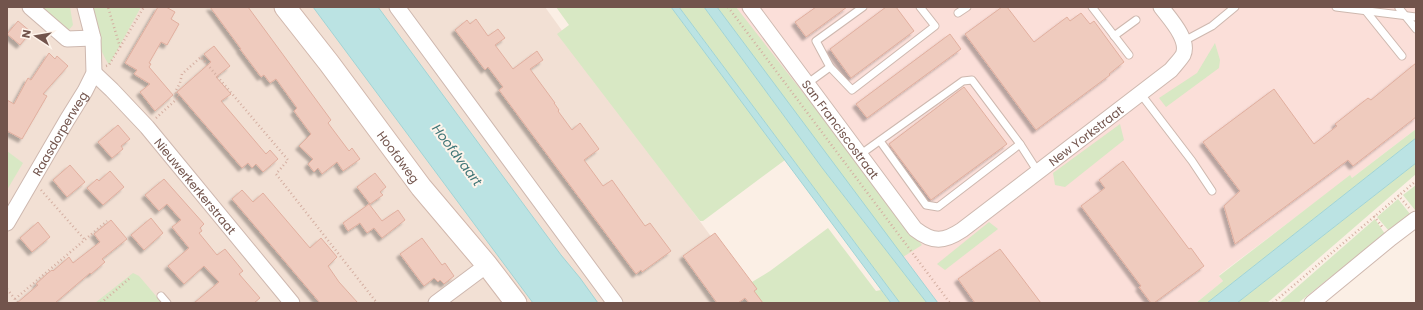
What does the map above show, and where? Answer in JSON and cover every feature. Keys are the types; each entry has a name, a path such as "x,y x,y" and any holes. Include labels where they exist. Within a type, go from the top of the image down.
{"street":[{"path":"30,7 67,39 93,38"},
{"name":"Raasdorperweg","path":"7,223 85,92 94,73 93,38 85,7"},
{"name":"Hoofdweg","path":"284,7 329,63 422,187 516,303"},
{"path":"397,7 615,303"},
{"name":"San Franciscostraat","path":"750,7 916,228 926,236 939,239"},
{"path":"1161,7 1184,40"},
{"name":"New Yorkstraat","path":"939,239 944,239 955,235 1171,70 1183,54 1184,40"},
{"name":"Nieuwerkerkerstraat","path":"94,73 147,127 292,303"},
{"path":"1312,303 1391,238 1414,215"},
{"path":"436,303 487,266"}],"lane":[{"path":"863,7 816,41 830,67 852,90 935,26 920,7"},
{"path":"958,13 966,7"},
{"path":"1092,7 1129,56"},
{"path":"1184,40 1212,26 1235,7"},
{"path":"1336,7 1364,9 1416,17"},
{"path":"1400,7 1399,8 1416,30"},
{"path":"1364,9 1402,56"},
{"path":"1114,36 1136,20"},
{"path":"808,83 830,67"},
{"path":"860,154 963,80 972,80 1020,144 1038,172"},
{"path":"1140,93 1192,161 1212,191"},
{"path":"880,141 926,205 938,207 1020,144"},
{"path":"161,296 167,303"}],"path":[{"path":"108,7 120,47"},
{"path":"94,73 109,65 144,7"},
{"path":"728,7 950,303"},
{"path":"147,127 179,97 175,92 180,83 182,74 201,56 288,160 276,174 377,303"},
{"path":"33,178 85,240"},
{"path":"1273,303 1416,181"},
{"path":"1398,195 1414,215"},
{"path":"15,299 107,221"},
{"path":"101,303 130,278"},
{"path":"7,289 18,303"}],"shaded area":[{"path":"7,7 545,7 759,303 7,303"},
{"path":"710,7 1416,7 1416,129 1352,178 1350,176 1219,275 1223,281 1196,303 938,303"}],"green space":[{"path":"33,7 70,7 73,25 67,32"},
{"path":"87,7 141,7 109,65 99,44"},
{"path":"556,7 671,7 785,160 703,221 700,221 557,34 569,25"},
{"path":"679,7 704,7 823,169 927,303 900,303"},
{"path":"717,7 736,7 922,245 903,257"},
{"path":"1215,43 1220,60 1219,68 1166,107 1159,98 1197,73"},
{"path":"1120,124 1124,140 1065,187 1055,185 1053,173"},
{"path":"1416,129 1416,138 1207,303 1196,303 1223,281 1219,276 1350,175 1352,178"},
{"path":"7,151 23,163 7,190"},
{"path":"1416,163 1416,174 1267,303 1237,303"},
{"path":"1416,185 1416,210 1415,210 1403,195"},
{"path":"1398,199 1410,214 1389,231 1377,217"},
{"path":"1375,219 1385,234 1298,303 1279,303"},
{"path":"989,222 998,229 945,270 937,264"},
{"path":"828,228 876,291 881,290 891,303 758,303 751,293 752,282 770,271"},
{"path":"133,273 139,276 162,303 95,303"}],"water":[{"name":"Hoofdvaart","path":"313,7 378,7 598,303 533,303"},
{"path":"671,7 679,7 900,303 891,303"},
{"path":"704,7 717,7 938,303 927,303 823,169"},
{"path":"1416,138 1416,163 1237,303 1207,303"}],"building":[{"path":"158,7 166,7 175,12 171,19 179,24 167,45 161,42 149,63 151,64 149,67 173,95 155,111 140,92 150,84 134,74 137,70 125,63"},
{"path":"210,7 248,7 331,120 328,123 349,151 352,148 360,159 343,171 337,162 322,174 318,168 314,172 308,164 313,159 299,146 311,134 294,111 297,108 276,79 270,83 264,75 261,77"},
{"path":"816,7 847,7 806,37 795,22"},
{"path":"886,7 896,7 914,31 851,78 830,49"},
{"path":"1002,7 1007,7 1034,42 1067,17 1070,21 1081,13 1090,24 1094,21 1124,62 1109,74 1110,75 1036,130 965,34"},
{"path":"476,19 488,36 498,29 505,38 495,45 513,69 537,51 543,60 530,69 555,103 559,110 558,111 572,130 580,123 599,149 584,160 603,186 612,180 645,226 650,223 671,251 642,272 641,270 636,274 499,90 503,87 488,67 485,70 455,30 467,20 470,24"},
{"path":"18,21 31,32 20,45 7,34"},
{"path":"950,34 961,49 867,118 856,104"},
{"path":"214,46 230,66 216,77 231,94 221,101 266,154 270,150 278,159 263,172 256,164 252,168 248,163 242,168 177,92 211,62 204,54"},
{"path":"49,53 55,59 57,56 68,66 43,94 47,96 22,139 7,131 7,100 14,104 28,78 31,80"},
{"path":"1416,63 1416,117 1353,166 1348,160 1235,244 1224,206 1240,191 1203,142 1274,89 1314,144 1337,126 1335,124 1368,98 1371,100"},
{"path":"964,87 1007,144 931,200 889,144"},
{"path":"118,125 130,139 121,146 123,149 112,158 98,142"},
{"path":"1123,161 1189,249 1191,248 1204,266 1154,303 1151,303 1139,287 1141,286 1081,206 1105,188 1099,180"},
{"path":"70,165 85,182 67,197 53,180"},
{"path":"110,171 124,187 103,205 87,188 97,179 99,181"},
{"path":"375,173 386,187 380,192 383,195 370,204 357,187"},
{"path":"164,179 204,224 200,228 202,231 199,233 217,255 225,249 243,271 239,274 260,298 254,303 194,303 219,282 204,266 184,284 168,266 189,248 172,227 181,220 167,204 159,211 145,195"},
{"path":"242,190 253,202 263,193 310,248 321,238 337,257 328,266 339,282 358,303 320,303 232,199"},
{"path":"369,204 382,221 398,210 405,220 382,238 374,228 367,233 360,223 348,231 343,223"},
{"path":"151,218 163,233 144,250 131,235"},
{"path":"111,220 127,239 102,259 105,262 55,303 17,303 38,285 36,284 48,273 52,270 53,271 69,257 73,263 100,242 94,234"},
{"path":"38,222 50,237 32,252 20,238"},
{"path":"715,233 757,289 754,291 763,303 749,303 745,298 738,303 717,303 683,256"},
{"path":"422,238 442,265 445,263 454,276 444,284 440,280 438,282 434,278 424,286 400,254"},
{"path":"1000,249 1041,303 975,303 958,279"}]}
